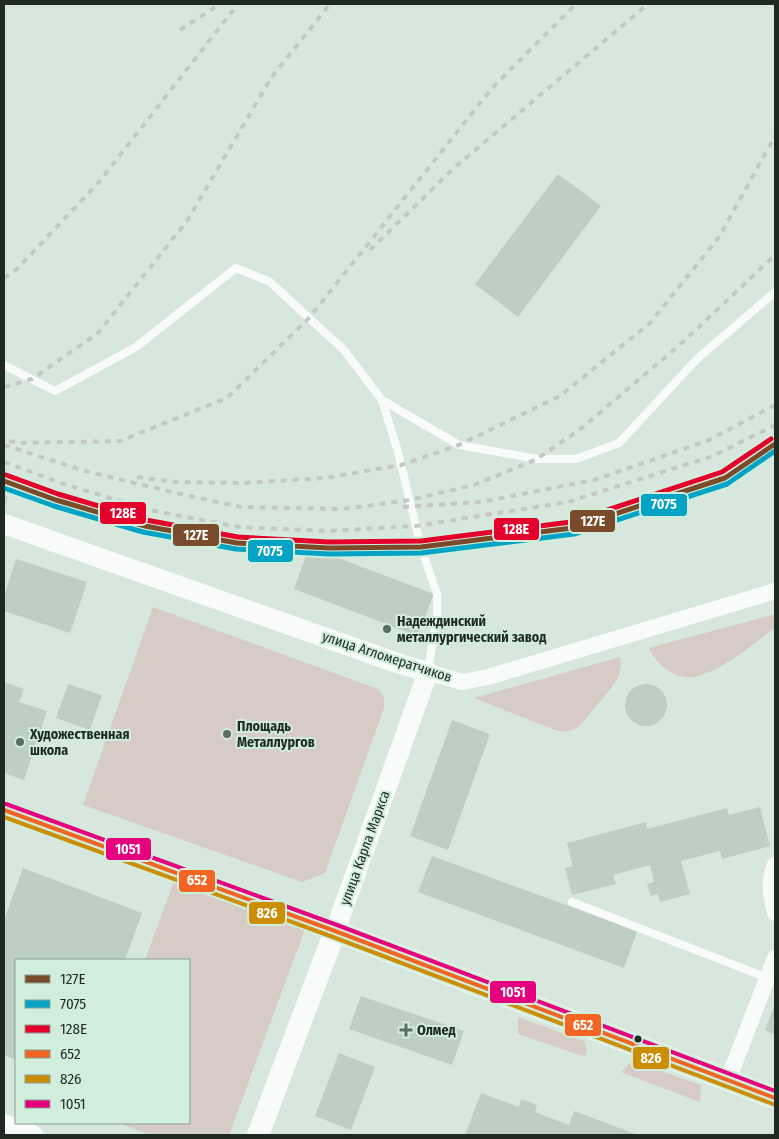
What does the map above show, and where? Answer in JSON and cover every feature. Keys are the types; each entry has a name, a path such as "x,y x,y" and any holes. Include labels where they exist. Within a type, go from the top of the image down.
{"main road":[{"path":"335,931 775,1098"},
{"name":"улица Карла Маркса","path":"258,1135 335,931"}],"street":[{"name":"улица Агломератчиков","path":"4,524 391,660 462,682 488,677 775,591"},
{"name":"улица Карла Маркса","path":"335,931 428,672"},
{"path":"4,810 335,931"},
{"path":"775,865 771,875 771,895 775,913"},
{"path":"728,1080 775,958"},
{"path":"4,1124 33,1135"}],"lane":[{"path":"4,365 55,391 136,347 236,268 270,282 343,349 382,400 398,452 421,547 437,594 438,615 428,672"},
{"path":"382,400 459,445 537,459 576,459 619,443 697,360 775,292"},
{"path":"572,902 768,978"}],"shaded area":[{"path":"153,607 378,689 382,693 384,708 325,873 302,882 83,805"},
{"path":"775,614 775,628 732,660 695,677 684,677 666,669 656,660 649,648"},
{"path":"620,657 620,671 611,689 582,723 569,731 555,730 474,698"},
{"path":"177,873 308,921 229,1135 150,1135 121,1124 190,1124 190,959 145,959"},
{"path":"518,1017 584,1041 587,1049 585,1057 518,1034"},
{"path":"632,1061 701,1085 700,1102 621,1072"}],"building":[{"path":"558,174 601,206 518,317 475,284"},
{"path":"4,495 8,497 4,508"},
{"path":"309,547 434,594 418,636 294,589"},
{"path":"16,559 87,582 70,633 4,611 4,596"},
{"name":"Художественная школа","path":"4,682 24,689 19,702 47,711 24,780 4,773"},
{"path":"68,684 102,695 90,730 56,718"},
{"path":"650,684 658,687 664,693 667,705 664,717 658,723 642,726 634,723 628,717 625,701 628,693 634,687"},
{"path":"452,720 490,734 448,850 410,836"},
{"path":"760,807 770,846 722,859 720,851 681,861 690,894 660,902 658,894 651,896 647,884 654,882 650,865 613,875 616,884 572,895 565,868 573,866 567,843 646,822 647,829 727,808 729,815"},
{"path":"432,856 637,931 624,968 418,892"},
{"path":"23,868 142,913 125,959 15,959 15,1060 4,1055 4,920"},
{"name":"Олмед","path":"361,996 464,1031 452,1065 349,1029"},
{"path":"775,1004 775,1035 765,1030"},
{"path":"339,1053 375,1067 351,1130 315,1116"},
{"path":"481,1093 519,1107 521,1099 537,1105 535,1112 569,1125 574,1111 638,1135 465,1135"}],"railway":[{"path":"180,30 220,4"},
{"path":"4,278 18,268 99,182 238,4"},
{"path":"4,387 32,379 98,333 187,221 271,78 330,4"},
{"path":"9,441 18,443 120,441 227,398 309,318 492,88 576,4"},
{"path":"370,250 454,168 648,4"},
{"path":"137,477 176,482 243,483 325,478 401,465 459,445 560,396 650,323 719,237 775,136"},
{"path":"4,445 85,471 241,507 343,509 410,500 474,485 537,459 583,427 683,342 775,255"},
{"path":"403,507 481,502 594,480 707,441 775,405"},
{"path":"4,462 64,484 150,510 238,527 329,531 416,526 568,502 713,456 775,425"}],"transit line":[{"name":"128Е","path":"6,475 58,494 146,520 238,537 329,542 421,541 571,522 722,472 771,439"},
{"name":"127Е","path":"4,481 56,500 145,526 237,543 329,548 421,547 572,528 725,478 775,444"},
{"name":"7075","path":"4,488 54,506 143,532 236,549 329,554 421,553 574,534 727,484 775,451"},
{"name":"1051","path":"6,804 337,925 775,1091"},
{"name":"652","path":"4,810 335,931 775,1098"},
{"name":"826","path":"4,817 333,937 773,1104"}],"place":[{"name":"Надеждинский металлургический завод","path":"387,629"},
{"name":"Площадь Металлургов","path":"227,734"},
{"name":"Художественная школа","path":"20,742"},
{"name":"Олмед","path":"406,1030"}]}
